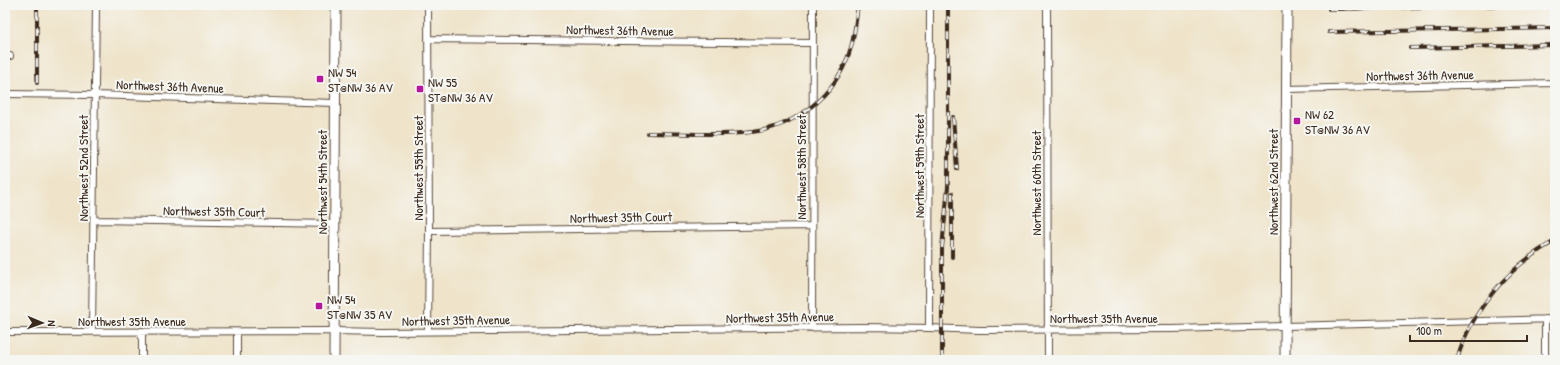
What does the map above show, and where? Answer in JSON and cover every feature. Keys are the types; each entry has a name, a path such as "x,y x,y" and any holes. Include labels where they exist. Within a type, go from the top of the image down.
{"main road":[{"name":"Northwest 54th Street","path":"334,360 336,5"},
{"name":"Northwest 62nd Street","path":"1285,360 1287,5"}],"street":[{"name":"Northwest 52nd Street","path":"92,332 96,5"},
{"name":"Northwest 55th Street","path":"428,5 428,331"},
{"name":"Northwest 58th Street","path":"812,328 813,5"},
{"name":"Northwest 59th Street","path":"929,328 930,5"},
{"name":"Northwest 60th Street","path":"1047,5 1048,360"},
{"name":"Northwest 36th Avenue","path":"428,39 813,44"},
{"name":"Northwest 36th Avenue","path":"1286,89 1555,83"},
{"name":"Northwest 36th Avenue","path":"5,94 95,95 335,103"},
{"name":"Northwest 35th Court","path":"94,220 334,224"},
{"name":"Northwest 35th Court","path":"429,231 812,226"},
{"path":"1545,319 1545,360"},
{"name":"Northwest 35th Avenue","path":"5,332 812,328 929,328 980,330 1172,329 1555,319"},
{"path":"142,332 142,360"},
{"path":"237,332 237,360"}],"railway":[{"path":"37,5 37,83"},
{"path":"648,133 722,134 751,132 764,130 793,119 819,100 839,76 846,62 852,42 858,5"},
{"path":"942,360 942,248 948,187 948,5"},
{"path":"1329,9 1518,5"},
{"path":"1329,32 1555,28"},
{"path":"1410,48 1555,45"},
{"path":"953,117 957,169"},
{"path":"952,193 952,257"},
{"path":"1457,360 1463,342 1472,324 1494,291 1523,263 1538,251 1555,241"}],"place":[{"name":"NW 54 ST@NW 36 AV","path":"320,79"},
{"name":"NW 55 ST@NW 36 AV","path":"420,89"},
{"name":"NW 62 ST@NW 36 AV","path":"1297,121"},
{"name":"NW 54 ST@NW 35 AV","path":"319,306"}]}
